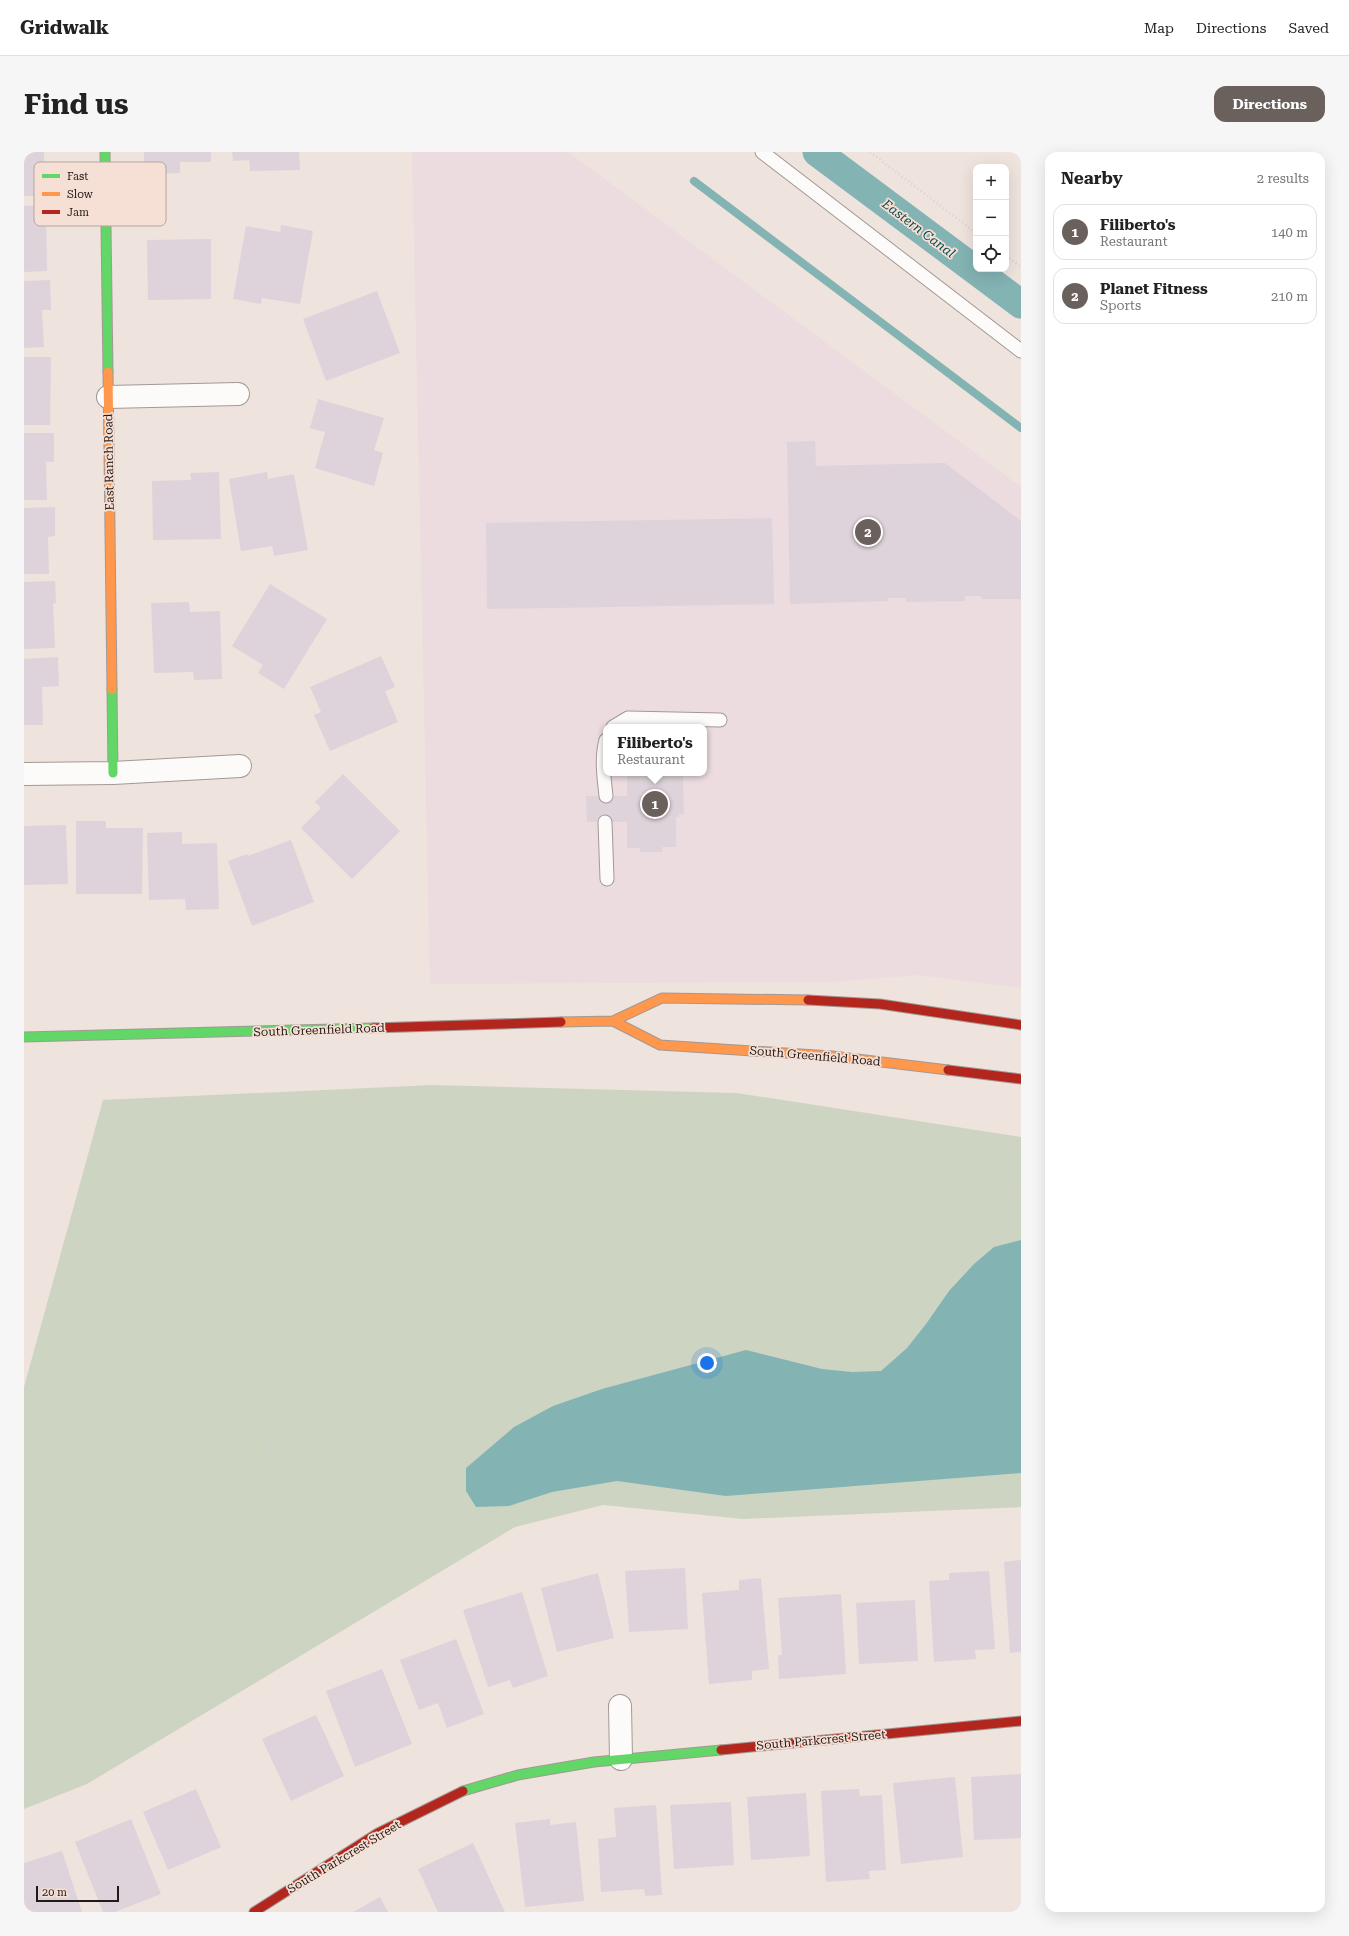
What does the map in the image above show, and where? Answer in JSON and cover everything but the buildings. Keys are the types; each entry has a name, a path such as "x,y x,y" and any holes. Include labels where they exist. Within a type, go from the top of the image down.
{"street":[{"name":"East Ranch Road","path":"105,152 105,162"},
{"name":"East Ranch Road","path":"106,226 113,773"},
{"path":"108,397 238,394"},
{"path":"24,774 113,773 240,766"},
{"name":"South Greenfield Road","path":"24,1037 614,1021 662,998 835,1000 880,1004 1021,1025"},
{"name":"South Greenfield Road","path":"614,1021 660,1045 832,1056 1021,1079"},
{"path":"620,1706 621,1759"},
{"name":"South Parkcrest Street","path":"254,1912 378,1834 457,1793 518,1775 621,1759 1021,1721"}],"lane":[{"path":"762,152 1021,350"},
{"path":"618,724 628,718 720,720"},
{"path":"603,750 603,766"},
{"path":"604,776 606,796"},
{"path":"605,822 607,879"}],"path":[{"path":"870,152 973,231"},
{"path":"1009,258 1021,267"},
{"path":"24,1776 61,1761 104,1714 161,1688 254,1602 268,1573 262,1509 276,1394 352,1288 423,1234 547,1168 680,1156 746,1189 814,1193 909,1216 993,1195 1021,1193"}],"shaded area":[{"path":"412,152 568,152 1021,487 1021,988 919,975 830,982 430,984"}],"green space":[{"path":"433,1085 737,1093 1021,1137 1021,1507 743,1519 603,1505 515,1527 87,1784 24,1809 24,1387 103,1100"}],"water":[{"path":"1021,1240 1021,1473 726,1496 617,1481 552,1492 509,1506 476,1507 466,1491 466,1468 514,1427 553,1406 602,1389 746,1350 822,1369 852,1372 881,1371 907,1348 949,1291 974,1264 994,1247"}],"waterway":[{"name":"Eastern Canal","path":"817,152 1021,304"},
{"path":"694,181 1021,428"}],"traffic: fast":[{"path":"105,152 105,162"},
{"path":"106,226 108,372"},
{"path":"112,689 113,773"},
{"path":"24,1037 373,1028"},
{"path":"463,1791 518,1775 594,1762 721,1750"}],"traffic: slow":[{"path":"108,372 112,689"},
{"path":"561,1022 613,1021 662,998 808,1000"},
{"path":"613,1021 660,1045 832,1056 948,1070"}],"traffic: jam":[{"path":"808,1000 880,1004 1021,1025"},
{"path":"373,1028 561,1022"},
{"path":"948,1070 1021,1079"},
{"path":"721,1750 1021,1721"},
{"path":"254,1912 378,1833 463,1791"}],"place":[{"name":"Planet Fitness","path":"868,532"},
{"name":"Filiberto's","path":"655,804"}]}
